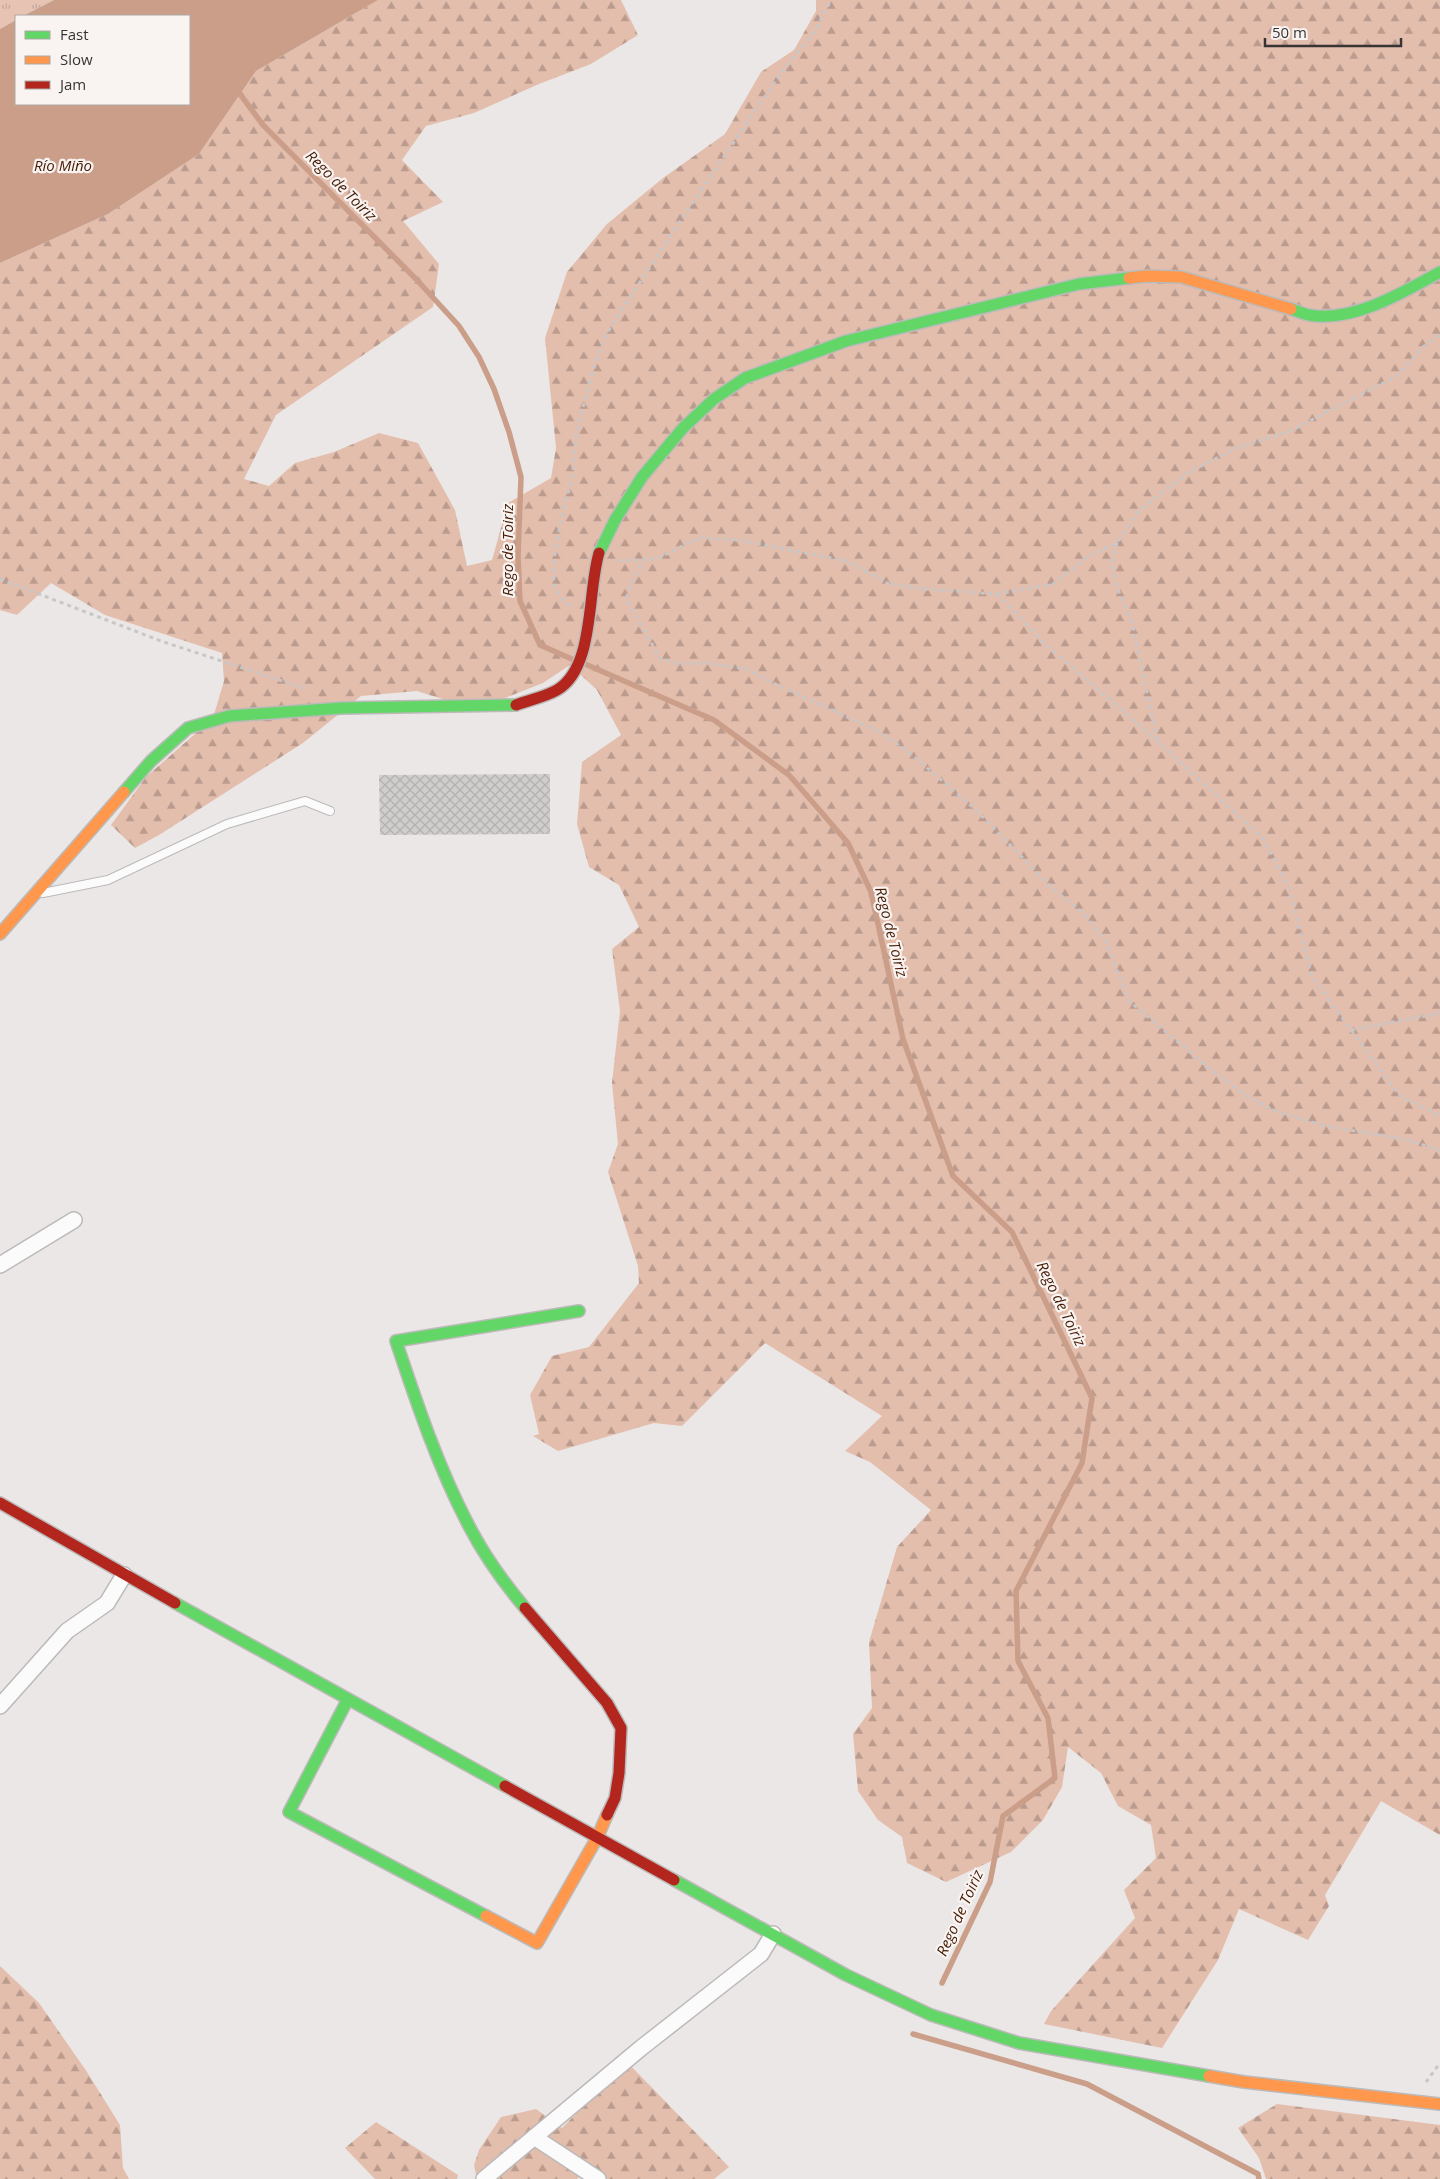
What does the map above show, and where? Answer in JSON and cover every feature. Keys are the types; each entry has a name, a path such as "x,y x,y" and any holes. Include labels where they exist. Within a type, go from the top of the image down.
{"street":[{"path":"0,934 151,761 188,728 229,716 342,708 513,706 550,694 564,684 580,661 587,639 587,622 598,555 615,520 642,477 683,428 714,399 746,378 846,340 1079,284 1147,276 1181,277 1255,297 1310,315 1338,315 1362,309 1406,291 1440,272"},
{"path":"0,1265 74,1220"},
{"path":"348,1699 289,1812 537,1943 597,1838 615,1798 619,1773 621,1728 607,1703 546,1634 503,1581 469,1527 425,1429 396,1341 579,1311"},
{"path":"0,1503 124,1575 846,1976 930,2015 1019,2043 1244,2082 1440,2104"},
{"path":"0,1706 67,1631 107,1604 124,1575"},
{"path":"484,2179 649,2042 761,1954 773,1934"},
{"path":"534,2137 598,2179"}],"lane":[{"path":"34,895 108,880 226,824 304,801 330,811"}],"path":[{"path":"587,622 561,598 554,585 554,560 572,479 577,429 597,357 610,328 668,239 776,80 816,29 831,0"},
{"path":"1157,741 1132,626 1117,588 1112,563 1117,543 1139,510 1190,472 1237,448 1290,431 1398,376 1423,347 1440,334"},
{"path":"598,555 616,561 656,559 699,538 739,540 847,561 886,583 924,589 997,594 1053,584 1087,557 1117,543"},
{"path":"646,558 634,578 626,599 660,658 678,664 707,663 747,669 773,684 876,730 910,752 974,808 1052,888 1083,913 1106,942 1129,1001 1204,1064 1244,1094 1275,1111 1325,1126 1404,1139 1440,1150"},
{"path":"0,579 161,640 309,690"},
{"path":"997,594 1043,642 1157,741 1263,838 1289,888 1312,977 1399,1095 1440,1116"},
{"path":"1351,1030 1440,1013"}],"green space":[{"path":"0,0 54,0 25,15 15,15 15,21 0,29"},
{"path":"378,0 621,0 638,35 591,64 539,84 474,113 426,126 402,160 443,202 403,221 439,264 433,307 276,415 244,479 269,486 295,463 334,452 379,433 418,443 455,510 467,566 492,560 508,503 551,478 556,448 545,338 567,272 607,224 663,178 725,134 761,72 794,50 816,11 816,0 1440,0 1440,1835 1381,1801 1325,1895 1329,1906 1308,1940 1239,1909 1218,1960 1162,2048 1044,2024 1051,2011 1135,1918 1124,1890 1156,1858 1151,1825 1118,1806 1101,1773 1068,1747 1062,1787 1043,1820 1011,1852 946,1882 907,1863 902,1837 878,1820 858,1791 853,1734 872,1708 869,1642 897,1547 931,1510 870,1462 845,1451 882,1416 765,1343 682,1426 654,1423 558,1451 533,1436 539,1434 530,1395 552,1356 589,1347 639,1283 638,1266 608,1172 618,1144 612,1083 620,1011 612,949 639,927 619,885 589,867 577,824 582,762 621,735 597,690 570,665 543,683 495,702 455,703 417,691 361,696 303,743 159,835 135,848 111,825 146,777 213,718 224,681 222,653 105,615 51,583 17,615 0,610 0,263 108,214 199,154 256,71"},
{"path":"0,1966 39,2003 87,2072 120,2125 123,2168 129,2179 0,2179"},
{"path":"627,2062 729,2167 714,2179 603,2179 587,2171 577,2179 477,2179 474,2165 479,2150 501,2117 536,2109 562,2128"},
{"path":"1277,2104 1440,2125 1440,2179 1266,2179 1259,2158 1238,2128"},
{"path":"376,2122 458,2175 457,2179 375,2179 345,2148"}],"water":[{"name":"Río Miño","path":"54,0 378,0 256,71 199,154 108,214 0,263 0,29 15,21 15,105 190,105 190,15 25,15"}],"building":[{"path":"550,774 550,834 380,835 379,775"}],"waterway":[{"name":"Rego de Toiriz","path":"237,90 263,125 416,279 459,326 479,357 494,389 509,432 521,477 518,556 520,601 540,645 574,660"},
{"name":"Rego de Toiriz","path":"585,664 714,720 789,775 848,843 871,892 903,1039 953,1176 1012,1232 1092,1398 1082,1463 1016,1591 1018,1661 1048,1718 1055,1778 1003,1816 990,1882 942,1983"},
{"name":"Rego de Toiriz","path":"913,2034 1087,2084 1258,2174 1259,2179"}],"traffic: fast":[{"path":"1291,309 1307,315 1325,316 1360,310 1394,297 1440,272"},
{"path":"599,553 615,520 642,477 683,428 714,399 745,378 846,341 1079,284 1129,278"},
{"path":"124,792 151,761 188,728 229,716 342,708 516,705"},
{"path":"525,1608 488,1558 458,1504 429,1435 396,1341 579,1311"},
{"path":"175,1603 505,1786"},
{"path":"348,1699 289,1812 486,1916"},
{"path":"674,1880 846,1975 931,2015 1019,2043 1209,2076"}],"traffic: slow":[{"path":"1129,278 1147,276 1181,277 1291,309"},
{"path":"0,934 124,792"},
{"path":"486,1916 537,1943 597,1838 607,1815"},
{"path":"1209,2076 1244,2082 1440,2104"}],"traffic: jam":[{"path":"516,705 557,690 569,679 578,665 588,628 595,569 599,553"},
{"path":"0,1503 175,1603"},
{"path":"525,1608 607,1703 621,1728 619,1773 615,1798 607,1815"},
{"path":"505,1786 674,1880"}]}
